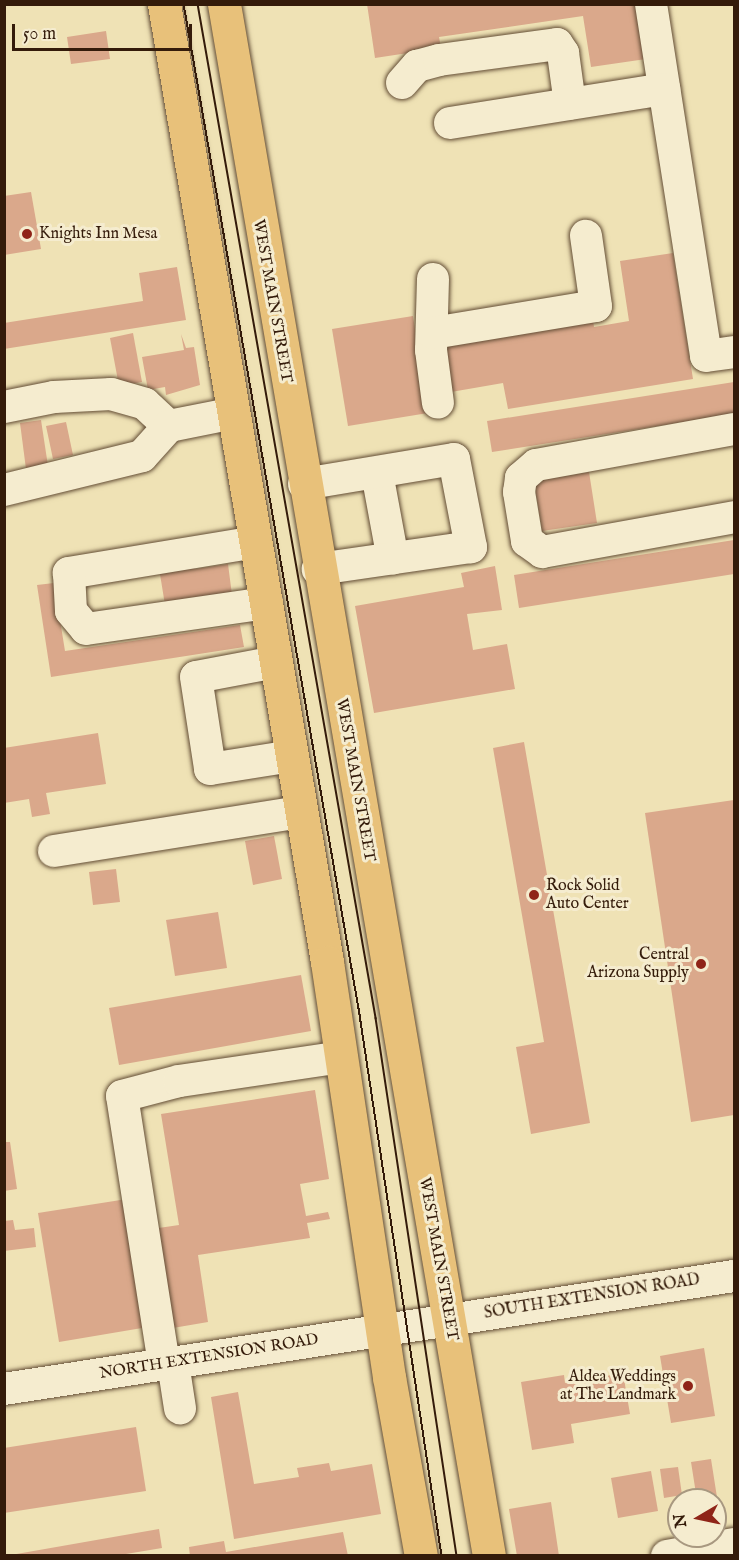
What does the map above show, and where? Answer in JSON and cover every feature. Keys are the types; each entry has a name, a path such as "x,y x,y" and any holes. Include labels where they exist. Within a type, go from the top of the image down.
{"main road":[{"path":"164,4 267,603 341,1057 382,1330 421,1556"},
{"name":"WEST MAIN STREET","path":"224,4 318,569 489,1556"}],"street":[{"path":"651,4 706,356 735,352"},
{"path":"402,83 417,66 439,60 557,44 563,53 570,104"},
{"path":"450,123 664,89"},
{"path":"433,333 596,306 586,236"},
{"path":"433,279 433,333 438,404"},
{"path":"4,407 54,397 111,394 145,404 170,426"},
{"path":"4,490 142,456 170,426 234,413"},
{"path":"735,429 536,465 521,478 519,492 527,541 542,552 735,517"},
{"path":"304,484 454,459 471,547 318,569"},
{"path":"376,473 393,559"},
{"path":"256,542 69,573 71,610 86,629 267,603"},
{"path":"276,662 196,677 210,770 292,756"},
{"path":"54,851 301,812"},
{"path":"180,1408 169,1363 122,1096 179,1081 341,1057"},
{"name":"SOUTH EXTENSION ROAD","path":"414,1325 735,1276"},
{"name":"NORTH EXTENSION ROAD","path":"4,1389 414,1325"},
{"path":"668,1556 735,1544"}],"building":[{"path":"367,4 638,4 646,59 591,67 583,16 439,37 441,48 375,58"},
{"path":"106,31 110,59 71,64 67,37"},
{"path":"31,192 41,249 4,255 4,196"},
{"path":"673,253 693,379 508,409 503,383 451,392 442,338 592,314 594,327 629,321 620,261"},
{"path":"177,267 186,320 4,349 4,323 143,301 139,273"},
{"path":"413,316 428,413 348,426 332,329"},
{"path":"133,333 142,382 119,386 110,338"},
{"path":"181,334 186,348 194,347 200,385 166,395 165,387 148,390 142,357 184,350"},
{"path":"734,382 734,414 492,452 487,421"},
{"path":"41,420 48,466 26,469 20,423"},
{"path":"66,422 73,455 53,459 46,426"},
{"path":"589,472 597,523 542,531 534,481"},
{"path":"734,540 734,574 519,608 514,575"},
{"path":"194,563 195,569 228,564 232,595 165,605 159,568"},
{"path":"495,566 502,610 467,614 473,650 507,644 515,689 374,713 355,606 464,587 461,573"},
{"path":"54,583 65,651 240,625 244,647 51,677 37,585"},
{"path":"98,733 106,784 46,793 50,814 32,817 29,799 4,803 4,748"},
{"name":"Rock Solid Auto Center","path":"524,742 590,1123 531,1134 516,1047 544,1042 493,748"},
{"name":"Central Arizona Supply","path":"734,800 734,1115 691,1122 645,813"},
{"path":"274,836 282,879 253,885 245,841"},
{"path":"116,869 120,902 93,905 89,872"},
{"path":"218,912 227,968 175,976 166,920"},
{"path":"301,975 311,1031 119,1065 109,1008"},
{"path":"315,1090 329,1179 300,1184 306,1216 328,1212 330,1219 307,1223 310,1238 198,1255 208,1322 167,1329 152,1229 179,1225 161,1114"},
{"path":"4,1142 10,1142 17,1189 4,1191"},
{"path":"127,1199 148,1327 59,1342 38,1213"},
{"path":"13,1220 15,1230 34,1228 36,1247 4,1251 4,1221"},
{"name":"Aldea Weddings at The Landmark","path":"704,1348 715,1416 671,1423 660,1356"},
{"path":"623,1373 630,1414 571,1424 574,1443 532,1450 521,1382 564,1375 565,1383"},
{"path":"238,1392 254,1484 299,1477 297,1468 329,1463 331,1471 372,1464 381,1514 234,1539 211,1397"},
{"path":"136,1427 146,1491 4,1513 4,1448"},
{"path":"711,1459 716,1488 695,1488 691,1462"},
{"path":"678,1467 681,1488 667,1488 667,1498 664,1498 660,1469"},
{"path":"651,1471 658,1511 618,1518 611,1478"},
{"path":"551,1502 559,1556 517,1556 509,1509"},
{"path":"159,1529 162,1548 114,1556 5,1556"},
{"path":"343,1532 348,1556 190,1556 189,1547 224,1541 226,1552"}],"tram line":[{"path":"184,4 360,1015 442,1556"},
{"path":"198,4 376,1018 457,1556"}],"place":[{"name":"Knights Inn Mesa","path":"27,234"},
{"name":"Rock Solid Auto Center","path":"534,895"},
{"name":"Central Arizona Supply","path":"701,964"},
{"name":"Aldea Weddings at The Landmark","path":"688,1386"}]}
